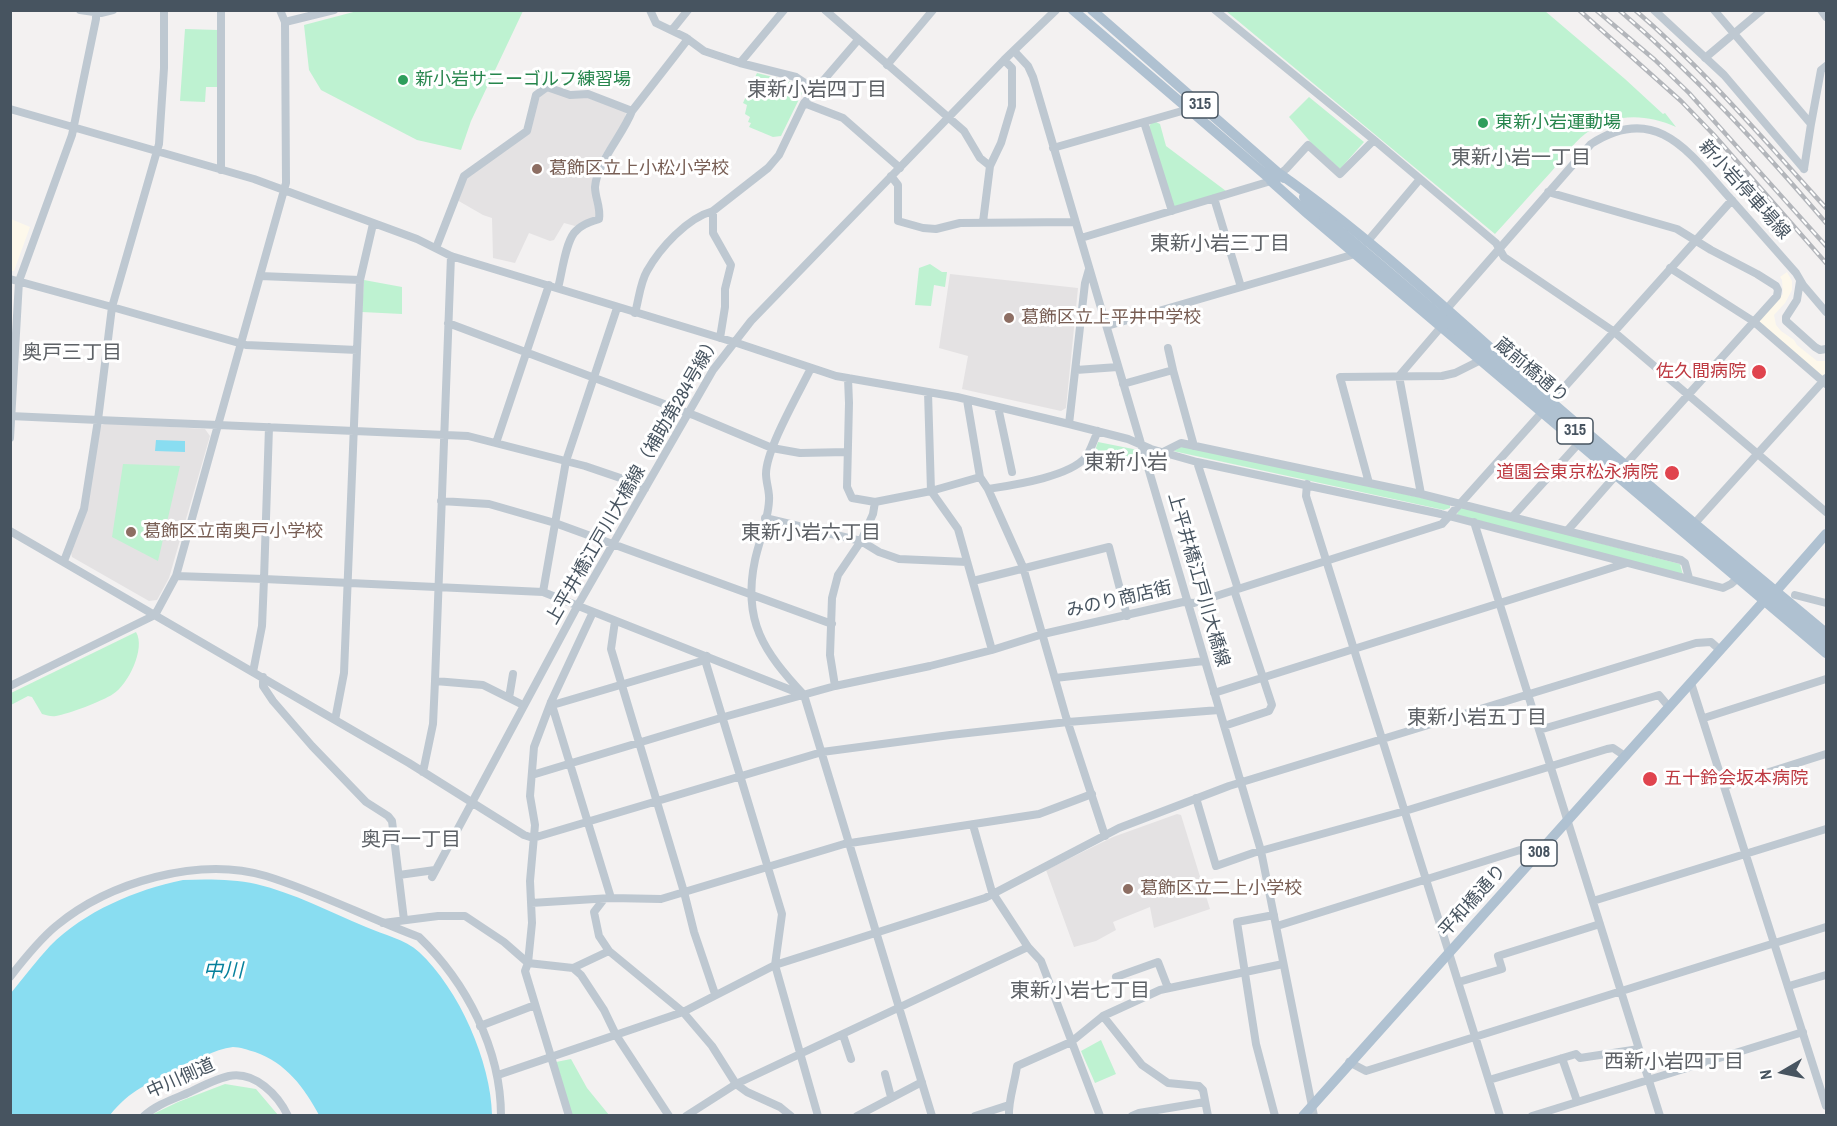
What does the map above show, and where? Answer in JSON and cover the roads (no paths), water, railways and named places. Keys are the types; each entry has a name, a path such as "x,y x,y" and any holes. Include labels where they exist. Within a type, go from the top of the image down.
{"main road":[{"name":"蔵前橋通り","path":"1073,10 1189,109 1324,217 1827,644"},
{"name":"蔵前橋通り","path":"1092,10 1276,177"},
{"path":"1276,177 1318,201 1695,524 1827,633"},
{"path":"1276,177 1355,254 1827,654"},
{"path":"1417,306 1428,305 1430,296"},
{"name":"308","path":"1764,601 1776,591 1827,534"},
{"name":"平和橋通り","path":"1303,1116 1313,1110 1349,1062 1764,601"}],"street":[{"path":"80,10 96,12 113,10"},
{"path":"64,561 84,509 112,307 158,152 164,68 164,10"},
{"path":"221,10 222,170"},
{"path":"10,686 155,615 176,576 284,189 285,22 280,10"},
{"path":"650,10 656,23 688,39 704,51 796,77 814,89"},
{"path":"672,30 688,10"},
{"path":"740,63 784,10"},
{"path":"887,65 933,10"},
{"path":"1014,51 1056,10"},
{"path":"1215,10 1496,243 1504,257 1613,331 1827,512"},
{"path":"1654,10 1724,75 1804,169 1821,70 1827,66"},
{"path":"1714,10 1811,124"},
{"path":"1705,58 1762,10"},
{"path":"1821,10 1827,17"},
{"path":"285,22 332,11"},
{"path":"825,11 964,131 980,158 990,166"},
{"path":"10,438 15,280 73,128 96,12"},
{"path":"496,443 526,353 570,241 583,225 599,219 600,210 595,185 604,159 632,111 688,39"},
{"path":"635,313 647,271 662,251 689,224 713,211 768,168 779,156 804,103 858,40"},
{"name":"上平井橋江戸川大橋線（補助第284号線）","path":"399,874 433,874 578,605 713,370 733,342 1014,51"},
{"name":"上平井橋江戸川大橋線","path":"1014,51 1028,66 1033,77 1261,851 1313,1110"},
{"path":"983,222 990,166 1002,143 1012,106 1012,68 1004,60"},
{"path":"436,248 464,176 527,132 536,95 547,87 570,95 588,94 632,111"},
{"path":"804,103 843,118 900,168"},
{"path":"10,109 284,189 417,239 451,256 554,286 617,308 811,368 848,378 968,400 1069,424 1128,439 1197,462 1449,516 1723,588 1738,578"},
{"path":"1053,148 1189,109"},
{"path":"1144,122 1172,211"},
{"name":"新小岩停車場線","path":"1399,376 1438,324 1446,309 1591,144 1614,132 1639,128 1663,134 1682,146 1796,273 1800,281 1827,312"},
{"path":"1081,238 1276,177 1308,145 1340,174 1374,140"},
{"path":"891,176 898,185 898,220 923,228 936,230 960,223 983,222 1075,222"},
{"path":"1367,242 1420,179"},
{"path":"1548,192 1656,221 1677,229 1776,286 1778,290 1777,296 1626,464"},
{"path":"1214,198 1241,287"},
{"name":"みのり商店街","path":"532,775 835,686 930,666 1042,634 1187,602 1194,603 1438,526 1732,200"},
{"path":"713,211 713,233 731,265 726,285 726,307 720,338"},
{"path":"335,720 344,674 360,280 373,224"},
{"path":"1107,326 1355,254"},
{"path":"423,772 433,724 451,256"},
{"path":"1069,424 1085,283 1089,268"},
{"path":"1670,268 1753,321 1826,381 1695,524"},
{"path":"260,276 360,280"},
{"path":"15,280 240,344 357,350"},
{"path":"1800,281 1797,300 1786,317 1786,321 1815,347 1820,350 1827,349"},
{"path":"1797,300 1814,297"},
{"path":"543,592 566,461 617,308"},
{"path":"448,323 688,413 772,448 800,453 847,452"},
{"path":"1168,348 1194,446"},
{"path":"1369,483 1340,377 1449,375 1481,360"},
{"path":"1076,370 1118,367"},
{"path":"811,368 772,448 766,472 769,501 754,562 750,594 753,615 764,645 782,671 804,695 932,1116"},
{"path":"1123,384 1173,370"},
{"path":"1399,376 1421,494"},
{"path":"848,378 847,487 852,498 875,502 932,491 980,477"},
{"path":"928,392 932,491 958,529 992,650"},
{"path":"968,400 980,477 988,489 1023,567 1068,722 1105,836"},
{"path":"998,407 1012,471"},
{"path":"12,416 468,436 566,461 635,483 645,489"},
{"path":"253,672 262,626 269,427"},
{"path":"988,489 1031,481 1072,468 1086,456 1098,431"},
{"path":"1163,452 1181,443 1513,516 1681,560 1685,563 1689,578"},
{"path":"1513,516 1579,443"},
{"path":"1197,462 1272,705 1269,711 1224,726"},
{"path":"1567,531 1616,475"},
{"path":"1307,484 1306,496 1353,650 1450,951 1474,1037 1500,1116"},
{"path":"441,501 489,504 555,523 832,624"},
{"path":"835,686 830,655 832,598 838,575 861,542 873,514 875,502"},
{"path":"765,518 861,542 899,559 968,562"},
{"path":"1474,522 1660,1116"},
{"path":"10,531 471,800 524,835 533,838 822,752 1068,722 1219,710"},
{"path":"973,581 1109,547 1126,616"},
{"path":"1214,693 1627,563"},
{"path":"176,576 543,592 804,695"},
{"path":"1795,595 1827,603"},
{"path":"569,1116 525,971 528,963 532,923 535,825 530,796 534,747 551,702 593,612"},
{"path":"615,621 611,649 694,932 715,994"},
{"path":"498,1075 683,1012 776,965 985,898 992,892 1105,836 1196,798 1701,642 1711,642 1720,650"},
{"path":"551,702 556,704 706,658"},
{"path":"706,658 782,914 776,965 818,1116"},
{"path":"1055,678 1204,661"},
{"path":"509,698 513,674"},
{"path":"263,678 263,686 273,701 312,746 366,802 392,821 407,920 418,937 444,964 480,1026 498,1075 501,1116"},
{"path":"1704,718 1827,680"},
{"path":"435,681 483,685 524,705"},
{"path":"1691,683 1827,1106"},
{"path":"1539,730 1659,695 1670,707"},
{"path":"551,702 588,823 607,899"},
{"path":"1196,798 1216,866 1613,748 1625,756"},
{"path":"1725,786 1827,754"},
{"path":"531,903 661,899 850,843 1039,814 1092,794"},
{"path":"973,825 992,892 1028,947 1041,961 1100,1116"},
{"path":"1593,901 1827,829"},
{"path":"1277,926 1520,850 1534,858"},
{"path":"10,977 46,934 80,909 110,893 152,877 198,869 264,875 418,937"},
{"path":"607,899 594,912 599,936 609,951 683,1012 712,1046 736,1084 747,1092 780,1107 791,1116"},
{"path":"383,923 455,915 465,916 504,942 528,963 573,968 609,951"},
{"path":"1274,915 1237,922 1256,1044 1275,1116"},
{"path":"1459,982 1502,969 1498,956 1600,924"},
{"path":"1349,1062 1366,1071 1827,927"},
{"path":"687,1116 736,1084 1028,947"},
{"path":"1116,977 1158,962 1168,988"},
{"path":"1009,1116 1017,1066 1071,1042 1103,1016 1168,988 1283,964"},
{"path":"573,968 581,975 604,1010 616,1035 669,1116"},
{"path":"1789,986 1827,975"},
{"path":"480,1026 535,1005"},
{"path":"1103,1016 1142,1065 1168,1083 1198,1086 1203,1090 1208,1116"},
{"path":"1532,1116 1803,1032"},
{"path":"843,1035 851,1059"},
{"path":"1489,1080 1576,1053 1580,1058 1639,1049"},
{"path":"1562,1058 1577,1101"},
{"path":"885,1074 891,1097"},
{"name":"中川側道","path":"144,1116 157,1106 232,1075 247,1077 264,1086 276,1097 288,1116"},
{"path":"857,1116 922,1082"},
{"path":"1132,1116 1138,1113 1205,1102"},
{"path":"975,1116 1009,1105"}],"water":[{"path":"156,440 185,441 185,452 155,451"},
{"name":"中川","path":"183,880 247,882 284,892 401,940 419,952 434,967 447,986 470,1027 486,1072 492,1115 319,1115 307,1095 285,1069 255,1052 233,1047 211,1053 149,1083 125,1099 110,1115 11,1115 11,993 50,946 79,922 129,896"}],"railway":[{"path":"1579,10 1681,101 1714,135 1826,263"},
{"path":"1596,10 1655,60 1689,93 1826,246"},
{"path":"1619,10 1727,112 1826,223"},
{"path":"1635,10 1710,81 1826,208"}],"place":[{"name":"新小岩サニーゴルフ練習場","path":"403,80"},
{"name":"東新小岩運動場","path":"1483,123"},
{"name":"葛飾区立上小松小学校","path":"537,169"},
{"name":"葛飾区立上平井中学校","path":"1009,318"},
{"name":"佐久間病院","path":"1759,372"},
{"name":"道園会東京松永病院","path":"1672,473"},
{"name":"葛飾区立南奥戸小学校","path":"131,532"},
{"name":"五十鈴会坂本病院","path":"1650,779"},
{"name":"葛飾区立二上小学校","path":"1128,889"}],"district":[{"name":"東新小岩四丁目","path":"817,91"},
{"name":"東新小岩一丁目","path":"1521,159"},
{"name":"東新小岩三丁目","path":"1220,245"},
{"name":"奥戸三丁目","path":"72,354"},
{"name":"東新小岩","path":"1126,463"},
{"name":"東新小岩六丁目","path":"811,534"},
{"name":"東新小岩五丁目","path":"1477,719"},
{"name":"奥戸一丁目","path":"411,841"},
{"name":"東新小岩七丁目","path":"1080,992"},
{"name":"西新小岩四丁目","path":"1674,1063"}]}
